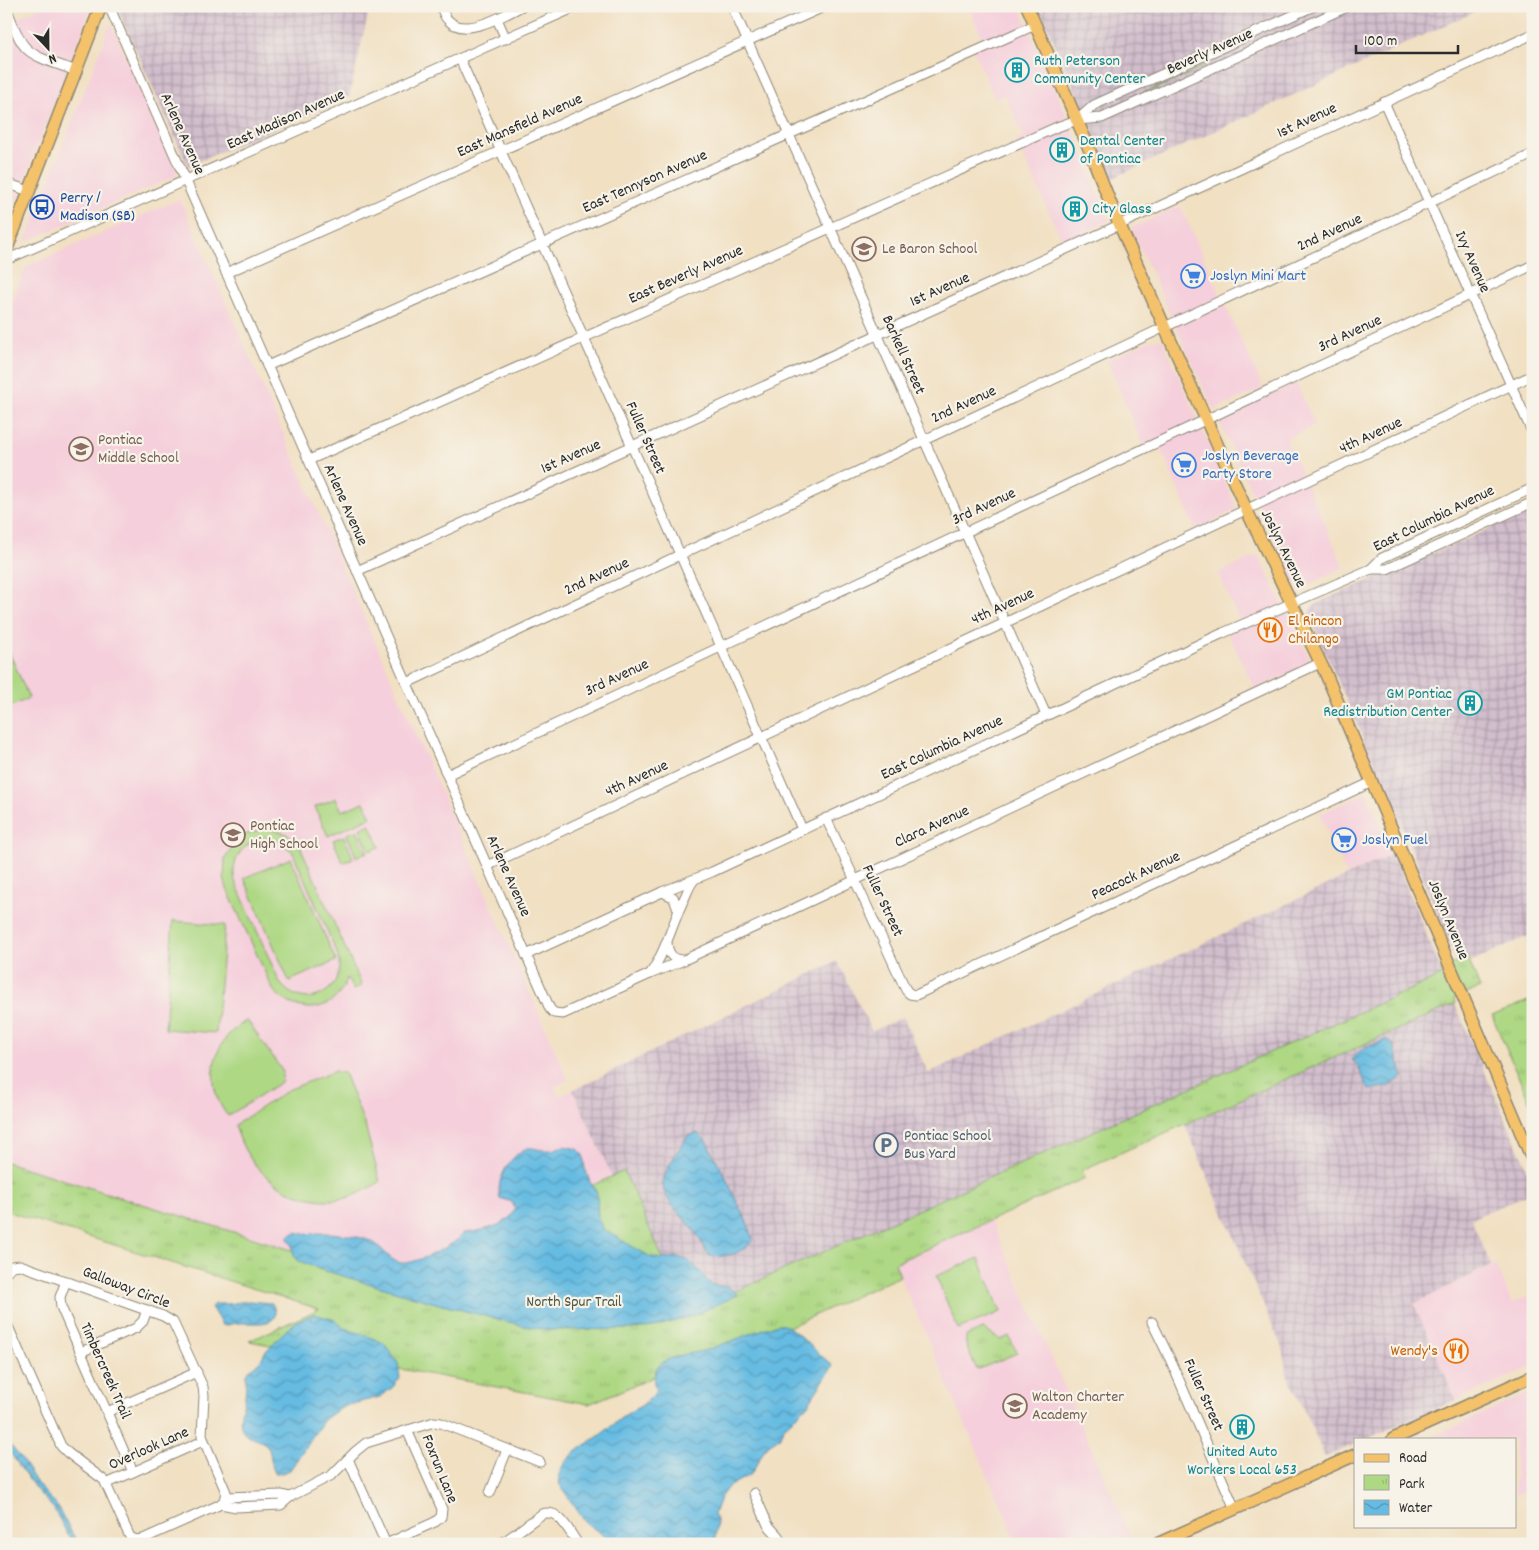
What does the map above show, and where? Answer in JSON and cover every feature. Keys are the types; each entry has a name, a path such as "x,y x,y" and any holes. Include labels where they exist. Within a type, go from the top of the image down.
{"main road":[{"path":"6,251 101,6"},
{"name":"Joslyn Avenue","path":"1027,6 1165,328 1247,511 1320,662 1533,1161"},
{"path":"1394,1438 1533,1376"},
{"path":"1157,1544 1354,1455"}],"street":[{"name":"Arlene Avenue","path":"109,6 526,955 550,1009 556,1014"},
{"path":"441,6 448,20 461,27 471,28 497,19 522,6"},
{"name":"East Madison Avenue","path":"6,260 578,6"},
{"name":"Barkell Street","path":"732,6 1046,715"},
{"name":"East Mansfield Avenue","path":"226,273 826,6"},
{"name":"Beverly Avenue","path":"1077,120 1094,106 1314,6"},
{"name":"Beverly Avenue","path":"1077,120 1102,118 1349,6"},
{"path":"6,8 27,50 36,56 76,71"},
{"path":"497,19 506,39"},
{"name":"East Tennyson Avenue","path":"268,366 1035,24"},
{"name":"1st Avenue","path":"357,571 1533,34"},
{"name":"Fuller Street","path":"460,59 802,829"},
{"name":"Ivy Avenue","path":"1384,102 1533,434"},
{"name":"East Beverly Avenue","path":"309,460 1057,127 1077,120"},
{"name":"2nd Avenue","path":"407,683 1533,154"},
{"path":"6,183 29,191"},
{"name":"3rd Avenue","path":"447,775 1533,264"},
{"name":"4th Avenue","path":"487,866 1005,622 1247,511 1533,375"},
{"name":"East Columbia Avenue","path":"526,955 662,892 695,879 1223,633 1371,569 1382,558 1533,488"},
{"name":"East Columbia Avenue","path":"1450,540 1448,536 1450,533 1488,514 1512,497"},
{"name":"East Columbia Avenue","path":"1371,569 1386,569 1533,502"},
{"name":"Clara Avenue","path":"556,1014 563,1014 684,960 1320,662"},
{"name":"Peacock Avenue","path":"912,995 918,995 1372,782"},
{"name":"Fuller Street","path":"826,818 906,990 912,995"},
{"path":"650,974 667,943 678,909 683,902 688,888 695,879"},
{"path":"662,892 673,897 678,909"},
{"path":"667,943 672,956 684,960"},
{"name":"Galloway Circle","path":"6,1272 10,1266 18,1264 166,1317 174,1324 204,1393 202,1432 225,1490 224,1501"},
{"name":"Timbercreek Trail","path":"66,1281 60,1297 60,1305 133,1472"},
{"path":"81,1352 136,1328 143,1321 147,1310"},
{"path":"6,1322 61,1446 68,1454 103,1479 127,1534 136,1540 142,1539 224,1501 282,1495 290,1497 330,1476 359,1448 369,1442 432,1423 438,1422 540,1462"},
{"name":"Fuller Street","path":"1152,1322 1236,1509"},
{"path":"107,1412 196,1372"},
{"name":"Foxrun Lane","path":"386,1544 438,1521 442,1513 407,1430"},
{"name":"Overlook Lane","path":"106,1484 204,1441"},
{"path":"490,1493 508,1450"},
{"path":"348,1459 386,1544"},
{"path":"754,1493 768,1526 778,1536 782,1544"},
{"path":"502,1544 542,1514 550,1512 557,1516 578,1544"}],"shaded area":[{"path":"44,6 92,6 6,227 6,35 13,33 8,22"},
{"path":"116,6 370,6 349,97 188,166"},
{"path":"968,6 1019,6 1079,145 1109,221 1063,243 1016,141 1024,137 1005,95 995,99 972,48 984,42"},
{"path":"1038,6 1487,6 1111,179 1077,94"},
{"path":"111,23 178,175 25,242"},
{"name":"Pontiac High School","path":"180,199 568,1080 554,1087 559,1096 573,1090 612,1176 386,1279 6,1162 6,318 26,267"},
{"path":"1180,206 1263,388 1214,410 1131,228"},
{"path":"1162,339 1235,504 1235,510 1195,530 1160,446 1146,452 1107,360 1151,340"},
{"path":"1296,382 1315,425 1286,439 1344,567 1302,588 1296,586 1219,421"},
{"path":"1533,507 1533,934 1470,962 1468,958 1457,963 1412,849 1309,615 1311,608 1321,601 1478,534"},
{"path":"1258,555 1310,660 1306,666 1255,689 1225,627 1239,620 1218,573"},
{"path":"1366,793 1393,854 1347,875 1320,814"},
{"path":"1393,854 1443,975 687,1313 624,1172 612,1176 573,1090 837,961 872,1031 903,1017 928,1073"},
{"path":"1455,1004 1533,1182 1533,1192 1471,1219 1491,1265 1414,1304 1456,1400 1368,1438 1354,1438 1354,1444 1325,1457 1286,1371 1284,1352 1185,1125"},
{"name":"Walton Charter Academy","path":"991,1220 1130,1536 1111,1544 1018,1544 894,1263"},
{"path":"1495,1264 1512,1303 1533,1294 1533,1366 1456,1400 1414,1304"},
{"path":"1533,1391 1533,1487 1516,1495 1516,1438 1430,1438"}],"green space":[{"path":"1238,46 1189,74 1099,113 1165,83 1194,65"},
{"path":"6,645 29,698 6,709"},
{"path":"336,798 342,811 364,802 371,817 328,836 315,807"},
{"path":"370,824 380,847 369,851 360,829"},
{"path":"263,829 285,833 294,839 301,848 362,986 353,990 347,978 342,990 334,999 325,1005 314,1008 293,1004 273,990 227,889 224,878 225,859 234,844 244,835","holes":["265,838 278,841 292,851 337,953 339,966 337,978 331,987 322,994 312,997 301,997 290,992 280,983 235,881 235,865 240,852 245,847"]},
{"path":"357,830 367,852 356,857 347,834"},
{"path":"344,836 353,858 343,863 333,840"},
{"path":"291,858 336,961 289,981 244,878"},
{"path":"173,921 225,925 216,1033 165,1029"},
{"name":"North Spur Trail","path":"1468,958 1480,988 1454,999 1455,1004 1082,1170 1085,1178 895,1263 900,1276 710,1363 706,1355 589,1404 249,1341 319,1309 6,1211 6,1162 386,1279 624,1171 687,1313 1443,975 1441,970"},
{"path":"1533,999 1533,1110 1492,1016"},
{"path":"247,1020 283,1072 281,1082 228,1116 222,1108 215,1088 214,1067 220,1047 226,1038"},
{"path":"335,1071 344,1073 365,1125 380,1182 366,1190 342,1199 313,1199 286,1190 263,1173 245,1150 235,1125 288,1090"},
{"path":"979,1258 1001,1312 958,1329 936,1276"},
{"path":"983,1329 1001,1340 1009,1336 1017,1353 977,1370 966,1345 966,1336"}],"water":[{"path":"1385,1040 1390,1040 1393,1044 1403,1077 1389,1086 1369,1090 1357,1065 1352,1060 1362,1050"},
{"path":"698,1133 706,1141 723,1172 750,1229 753,1240 744,1249 733,1254 709,1256 695,1232 670,1202 664,1190 663,1184 666,1173 677,1152 688,1136"},
{"path":"563,1146 578,1149 583,1154 585,1169 597,1193 598,1219 604,1230 649,1256 661,1259 677,1257 687,1260 700,1271 708,1282 715,1286 728,1287 738,1295 690,1317 654,1327 550,1330 524,1326 442,1305 322,1270 299,1261 294,1256 292,1244 287,1237 296,1232 306,1234 339,1234 362,1238 373,1242 391,1259 401,1263 421,1259 458,1240 462,1234 494,1227 504,1222 513,1214 515,1209 512,1202 500,1198 499,1191 501,1177 509,1164 525,1149 549,1150"},
{"path":"248,1301 272,1303 275,1311 274,1317 265,1322 222,1325 211,1307 214,1304"},
{"path":"314,1314 335,1320 344,1328 384,1343 398,1363 400,1378 393,1387 380,1397 348,1405 324,1420 290,1470 275,1473 266,1444 248,1435 242,1429 240,1420 245,1393 246,1373 261,1360 265,1352 285,1331 297,1321"},
{"path":"778,1324 793,1330 833,1366 807,1406 784,1427 779,1438 766,1447 751,1474 728,1487 720,1498 714,1514 717,1522 715,1538 719,1544 615,1544 585,1522 560,1485 559,1477 561,1470 565,1463 579,1450 651,1397 656,1390 654,1377 660,1365 672,1358 706,1350"},
{"path":"6,1440 20,1457 38,1485 57,1506 78,1544 73,1544 54,1509 35,1488 6,1447"}],"place":[{"name":"Ruth Peterson Community Center","path":"1017,70"},
{"name":"Dental Center of Pontiac","path":"1062,150"},
{"name":"Perry / Madison (SB)","path":"42,207"},
{"name":"City Glass","path":"1075,209"},
{"name":"Le Baron School","path":"864,249"},
{"name":"Joslyn Mini Mart","path":"1193,276"},
{"name":"Pontiac Middle School","path":"81,449"},
{"name":"Joslyn Beverage Party Store","path":"1184,465"},
{"name":"El Rincon Chilango","path":"1270,630"},
{"name":"GM Pontiac Redistribution Center","path":"1470,703"},
{"name":"Pontiac High School","path":"233,835"},
{"name":"Joslyn Fuel","path":"1344,840"},
{"name":"Pontiac School Bus Yard","path":"886,1145"},
{"name":"Wendy's","path":"1456,1351"},
{"name":"Walton Charter Academy","path":"1015,1406"},
{"name":"United Auto Workers Local 653","path":"1242,1427"}]}
